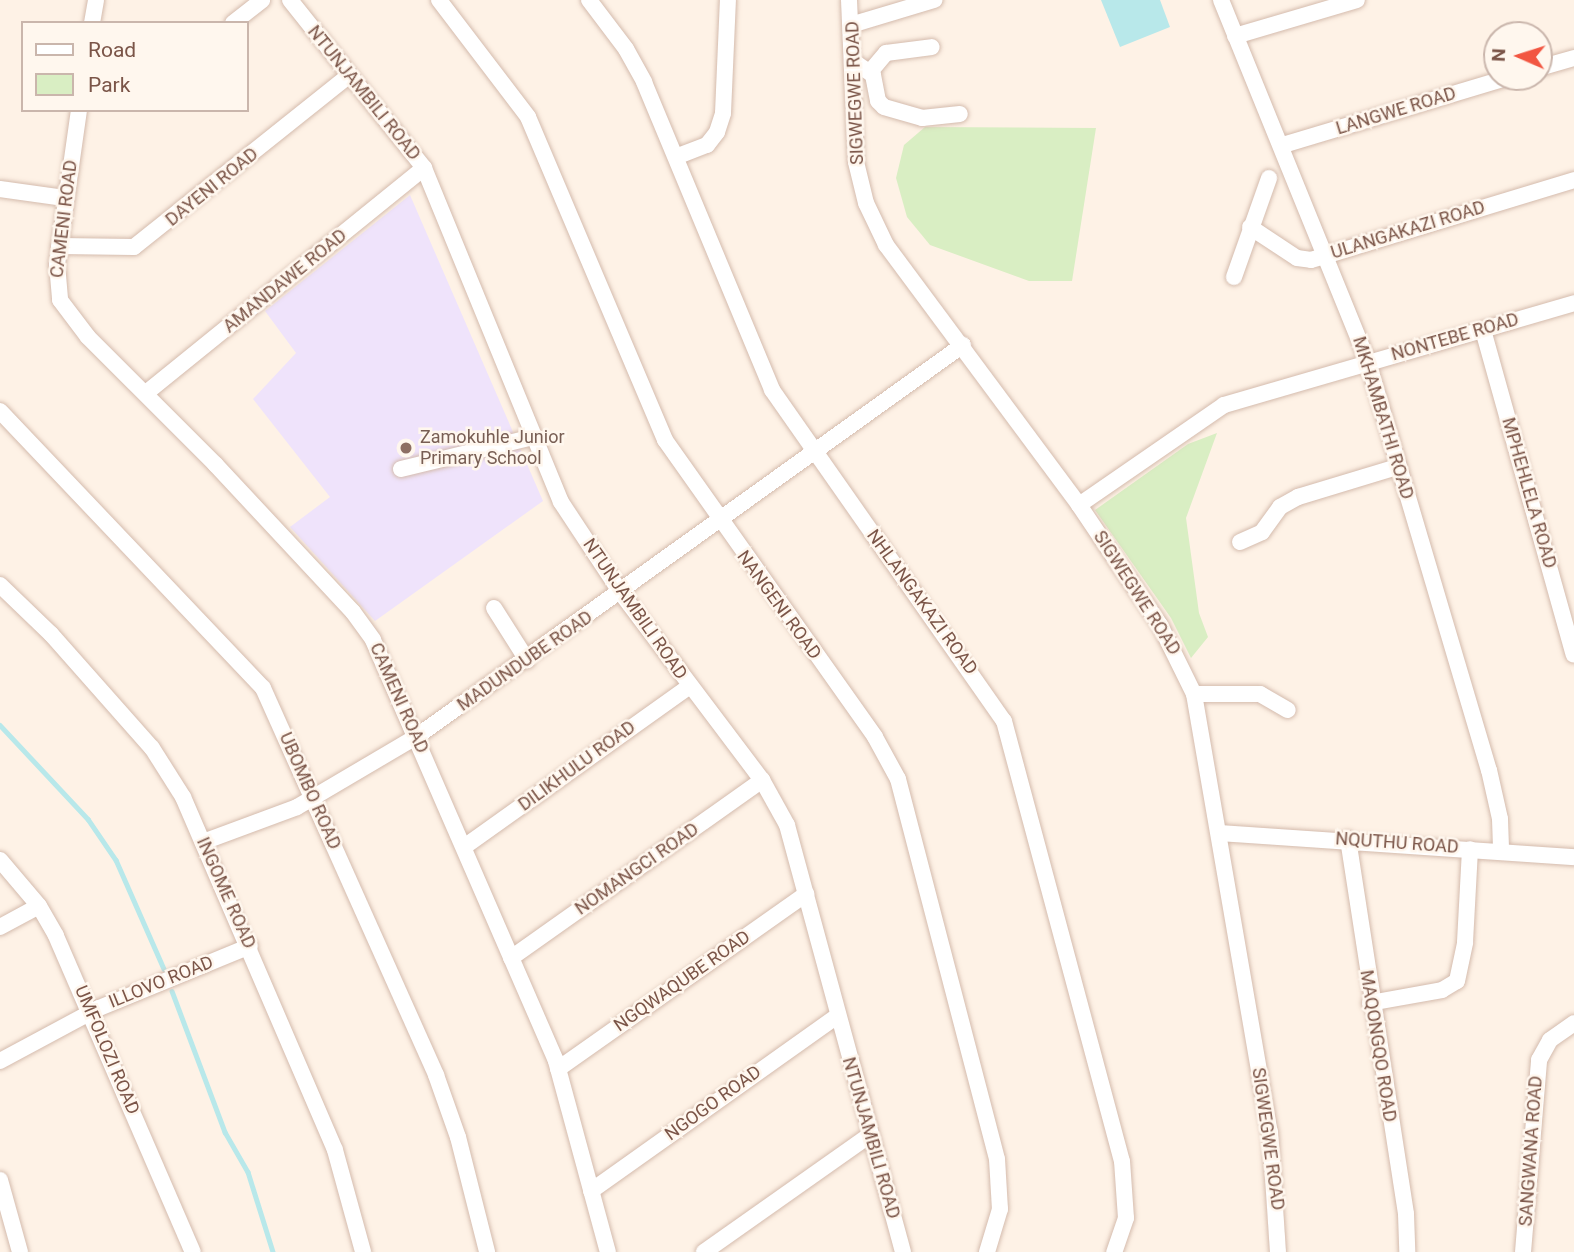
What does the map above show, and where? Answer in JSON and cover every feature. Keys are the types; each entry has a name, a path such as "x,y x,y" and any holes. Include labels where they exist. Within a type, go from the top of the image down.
{"street":[{"path":"92,21 96,0"},
{"path":"236,21 262,0"},
{"name":"NTUNJAMBILI ROAD","path":"290,0 347,77 425,168 561,502 621,593 762,780 787,825 903,1252"},
{"name":"NANGENI ROAD","path":"439,0 528,117 652,416 718,522 875,737 898,779 998,1159 1000,1209 987,1252"},
{"name":"NHLANGAKAZI ROAD","path":"589,0 626,49 678,156 772,390 1004,721 1124,1171 1126,1218 1114,1252"},
{"path":"678,156 707,145 717,132 723,113 728,0"},
{"name":"SIGWEGWE ROAD","path":"849,0 854,24 856,162 866,203 886,245 963,345 1079,505 1160,625 1194,694 1270,1132 1278,1252"},
{"path":"854,24 934,0"},
{"name":"MKHAMBATHI ROAD","path":"1221,0 1283,145 1368,362 1489,771 1500,819 1501,851"},
{"path":"1235,36 1357,0"},
{"path":"870,72 886,53 932,47"},
{"path":"1553,64 1574,58"},
{"path":"854,62 870,72 878,101 884,107 922,118 960,114"},
{"name":"DAYENI ROAD","path":"60,246 134,247 347,77"},
{"name":"LANGWE ROAD","path":"1283,145 1483,85"},
{"name":"CAMENI ROAD","path":"79,112 64,198 60,246 60,300 88,337 146,393 358,618 373,640 558,1069 608,1252"},
{"name":"AMANDAWE ROAD","path":"146,393 425,168"},
{"path":"1234,277 1269,178"},
{"name":"ULANGAKAZI ROAD","path":"1250,227 1297,258 1311,260 1574,180"},
{"path":"0,189 64,198"},
{"name":"NONTEBE ROAD","path":"1079,505 1223,405 1574,303"},
{"name":"MPHEHLELA ROAD","path":"1483,330 1574,655"},
{"name":"MADUNDUBE ROAD","path":"203,842 313,798 416,737 816,454 963,345"},
{"name":"UBOMBO ROAD","path":"0,411 257,679 436,1075 457,1137 487,1252"},
{"path":"401,469 533,437"},
{"path":"1240,542 1262,533 1280,507 1298,498 1397,467"},
{"name":"INGOME ROAD","path":"0,585 51,634 152,748 183,797 250,946 335,1150 363,1252"},
{"path":"494,608 527,660"},
{"name":"DILIKHULU ROAD","path":"464,847 690,685"},
{"path":"1194,694 1260,694 1288,710"},
{"name":"NOMANGCI ROAD","path":"512,958 762,780"},
{"name":"NQUTHU ROAD","path":"1220,833 1348,839 1574,857"},
{"name":"MAQONGQO ROAD","path":"1348,839 1370,1003 1406,1214 1407,1252"},
{"path":"1370,1003 1441,990 1457,981 1462,972 1470,849"},
{"name":"UMFOLOZI ROAD","path":"0,860 39,906 92,1012 193,1252"},
{"name":"NGQWAQUBE ROAD","path":"558,1069 806,894"},
{"path":"0,927 39,906"},
{"name":"ILLOVO ROAD","path":"0,1061 92,1012 250,946"},
{"name":"NGOGO ROAD","path":"591,1191 837,1016"},
{"name":"SANGWANA ROAD","path":"1523,1252 1538,1060 1550,1040 1574,1023"},
{"path":"704,1252 870,1135"},
{"path":"0,1180 20,1252"}],"shaded area":[{"name":"Zamokuhle Junior Primary School","path":"410,195 543,501 375,621 290,527 330,497 253,399 296,353 265,311"}],"green space":[{"path":"925,127 1096,128 1072,281 1029,281 930,245 907,217 896,178 904,145"},
{"path":"1217,433 1186,518 1199,613 1208,637 1191,658 1171,618 1095,510 1188,444"}],"water":[{"path":"1101,0 1160,0 1170,27 1120,47"}],"waterway":[{"path":"0,725 88,819 116,860 164,969"},
{"path":"172,991 225,1132 248,1172 273,1252"}],"place":[{"name":"Zamokuhle Junior Primary School","path":"406,448"}]}
